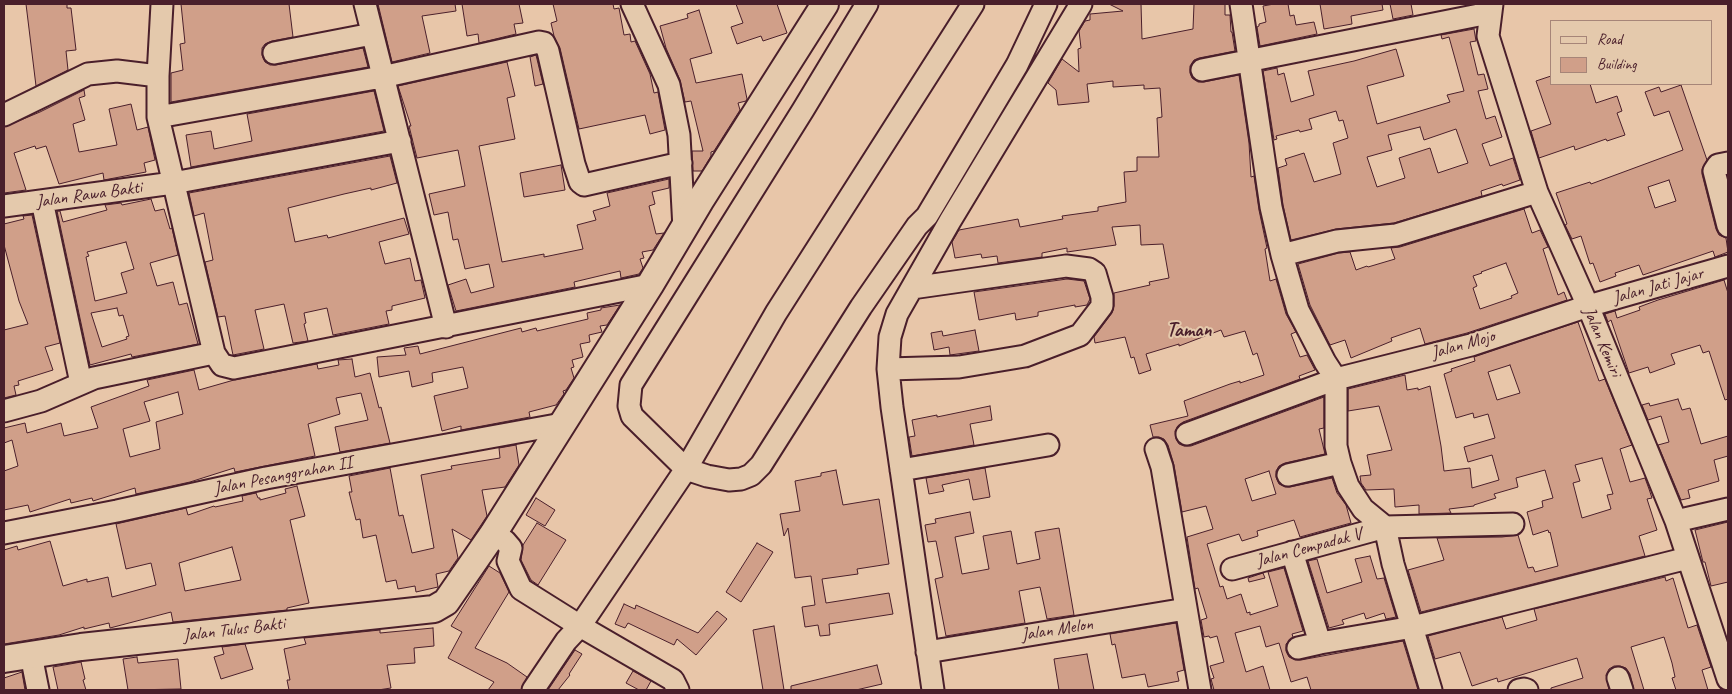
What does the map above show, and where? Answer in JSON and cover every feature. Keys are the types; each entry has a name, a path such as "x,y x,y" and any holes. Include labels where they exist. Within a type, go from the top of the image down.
{"main road":[{"name":"Jalan Tulus Bakti","path":"4,659 81,647 434,609 446,602 493,534 825,4"}],"street":[{"path":"162,4 158,117 214,353 222,365 234,368 650,286"},
{"path":"365,4 446,327"},
{"path":"632,4 669,85 680,135 684,229"},
{"path":"867,4 631,385 629,406 632,416 686,469 728,480 740,479 750,475 761,465 860,307 917,226 927,216 1017,65 1046,4"},
{"path":"533,690 566,641 580,626 686,469 776,313 972,4"},
{"path":"933,690 888,368 890,337 897,314 950,220 1081,4"},
{"path":"1241,4 1271,207 1282,255 1298,310 1336,379 1336,446 1340,463 1348,486 1363,509 1385,527 1431,690"},
{"path":"1202,70 1491,8"},
{"name":"Jalan Kemiri","path":"1491,8 1488,36 1537,192 1588,306 1676,521 1728,679"},
{"path":"274,53 372,34"},
{"path":"158,117 382,77 539,42 544,43 548,51 580,182 587,186 681,163"},
{"path":"4,115 88,74 116,71 158,76"},
{"name":"Jalan Rawa Bakti","path":"4,206 173,183 400,141"},
{"path":"1728,163 1718,165 1714,170 1728,226"},
{"path":"1282,255 1337,242 1396,236 1537,192"},
{"path":"42,201 81,383"},
{"path":"888,368 959,366 1025,356 1080,335 1102,306 1102,297 1094,273 1089,268 1066,266 912,288"},
{"name":"Jalan Jati Jajar","path":"1588,306 1728,266"},
{"name":"Jalan Mojo","path":"1187,434 1336,379 1471,345 1588,306"},
{"path":"4,411 41,400 94,378 214,353"},
{"name":"Jalan Pesanggrahan II","path":"4,533 117,511 266,478 562,424"},
{"path":"901,470 1048,445"},
{"path":"1156,449 1162,467 1200,690"},
{"path":"1288,474 1340,463"},
{"path":"1676,521 1728,509"},
{"name":"Jalan Cempadak V","path":"1232,569 1385,527 1513,524"},
{"path":"493,534 505,541 511,548 508,561 521,589 674,683"},
{"path":"1292,552 1320,643"},
{"path":"1298,648 1413,626 1688,558"},
{"name":"Jalan Melon","path":"927,652 1186,609"},
{"path":"31,655 38,690"},
{"path":"1519,690 1527,690"}],"building":[{"path":"26,4 67,4 67,8 71,8 76,50 66,51 68,70 36,86"},
{"path":"181,4 289,4 293,37 265,44 262,48 262,55 265,62 270,65 276,65 363,48 368,67 171,102 171,73 183,70 180,44 185,43"},
{"path":"378,4 455,4 456,11 422,16 430,53 392,62"},
{"path":"462,4 519,4 523,23 514,24 516,34 479,43 478,34 467,36"},
{"path":"553,4 613,4 614,9 619,8 624,35 630,34 631,42 635,41 650,74 654,93 658,92 665,130 650,134 645,115 579,129 560,48 554,36 551,23 557,21"},
{"path":"736,4 777,4 787,33 763,41 761,36 737,44 731,27 743,23"},
{"path":"1109,4 1141,4 1142,39 1193,29 1194,4 1225,4 1225,15 1230,15 1235,51 1194,60 1190,66 1190,73 1192,78 1198,82 1239,75 1249,143 1251,177 1254,176 1267,248 1265,249 1270,281 1276,279 1286,314 1296,332 1291,334 1300,357 1307,355 1315,370 1299,376 1300,379 1183,422 1175,431 1176,439 1179,444 1191,446 1324,397 1324,428 1319,429 1325,454 1285,463 1279,466 1276,471 1276,477 1279,484 1285,487 1332,478 1337,493 1346,505 1351,523 1300,537 1294,520 1257,531 1258,536 1242,541 1239,534 1207,544 1220,587 1223,586 1227,599 1241,594 1247,613 1250,612 1250,615 1278,606 1268,572 1284,568 1303,631 1292,634 1293,637 1286,644 1286,651 1289,657 1301,660 1403,641 1418,690 1311,690 1307,677 1291,682 1279,643 1266,647 1260,626 1235,633 1246,672 1263,666 1270,690 1214,690 1211,679 1214,678 1210,666 1224,662 1217,636 1204,637 1201,620 1207,618 1198,588 1195,589 1187,537 1213,529 1206,506 1182,512 1174,465 1168,445 1164,439 1153,437 1150,425 1188,416 1184,401 1230,384 1240,381 1240,383 1264,375 1257,353 1253,355 1245,331 1224,337 1221,330 1179,346 1179,344 1146,354 1151,370 1139,374 1134,357 1131,358 1125,337 1095,343 1094,337 1112,313 1114,293 1150,285 1149,282 1169,278 1163,244 1141,245 1140,225 1112,227 1116,245 1067,252 1067,248 1042,253 1042,257 998,263 997,256 982,258 981,254 955,258 952,242 959,230 1018,219 1020,227 1063,219 1062,216 1098,211 1098,207 1126,202 1124,172 1137,171 1137,157 1159,157 1157,118 1162,117 1160,88 1144,89 1144,85 1113,87 1113,81 1087,84 1089,102 1058,105 1056,90 1048,83 1062,59 1079,72 1078,49 1081,48 1079,31 1085,21 1090,20 1090,14 1123,11","holes":["1269,471 1276,494 1252,501 1245,479"]},
{"path":"1288,4 1290,16 1294,15 1296,25 1314,22 1317,34 1260,46 1257,27 1259,24 1266,22 1263,6"},
{"path":"1320,4 1382,4 1383,10 1351,16 1352,24 1324,29"},
{"path":"1390,4 1411,4 1413,15 1393,19"},
{"path":"699,10 712,53 690,59 696,83 742,74 747,99 738,103 740,110 714,151 711,152 711,156 702,171 693,171 692,151 703,151 691,101 685,102 680,80 666,48 660,26 688,18 687,14"},
{"path":"1474,29 1476,41 1470,42 1478,75 1484,74 1488,89 1478,91 1486,119 1495,116 1502,137 1482,144 1490,166 1513,158 1520,180 1481,191 1482,196 1394,223 1336,229 1291,240 1283,205 1278,168 1287,165 1285,159 1304,153 1314,182 1341,174 1333,143 1348,138 1343,120 1339,121 1336,111 1309,119 1312,129 1276,136 1277,139 1274,140 1263,71 1277,68 1278,75 1284,73 1291,102 1314,95 1308,71 1396,49 1404,76 1367,86 1377,124 1450,102 1447,95 1464,91 1449,37 1442,39 1441,35","holes":["1420,127 1424,140 1456,129 1468,163 1438,173 1430,148 1399,158 1405,178 1377,187 1367,157 1392,150 1388,135"]},
{"path":"536,55 543,84 535,86 530,57"},
{"path":"507,62 515,96 507,98 515,139 479,146 502,262 544,254 544,257 583,249 577,225 596,220 593,211 610,206 607,193 669,179 669,188 652,192 655,204 649,206 656,234 664,233 653,250 642,252 644,258 640,259 643,268 639,274 621,278 620,271 574,282 575,287 456,311 448,285 466,279 471,293 494,287 489,264 465,269 458,239 453,240 448,212 434,215 429,194 465,186 458,150 417,158 409,126 411,126 398,86"},
{"path":"1550,76 1550,85 1590,85 1596,103 1617,96 1622,111 1617,113 1625,135 1607,141 1606,139 1575,150 1574,146 1539,158 1531,131 1551,124 1536,81"},
{"path":"1681,85 1707,160 1702,169 1702,174 1716,229 1719,235 1726,238 1728,252 1715,257 1713,251 1643,275 1639,265 1615,273 1616,276 1600,282 1593,263 1590,264 1581,236 1572,239 1565,225 1567,224 1556,193 1590,182 1591,184 1683,150 1669,111 1654,116 1645,92 1659,87 1661,92","holes":["1669,180 1676,201 1655,208 1648,187"]},
{"path":"84,90 85,96 79,98 85,120 73,124 79,152 117,145 109,109 131,104 137,130 148,127 155,160 144,163 146,172 104,180 103,173 59,184 46,146 36,149 35,146 14,153 26,190 4,193 4,127"},
{"path":"374,91 384,131 191,167 186,135 211,131 214,149 252,141 247,114"},
{"path":"390,156 397,183 288,208 295,242 327,235 328,238 404,218 409,234 379,242 385,264 410,258 415,281 421,280 425,298 392,306 392,310 386,311 389,324 333,335 327,308 304,313 306,323 304,324 308,341 293,343 284,304 255,310 264,349 233,355 225,316 218,317 205,262 213,260 204,213 194,216 189,193"},
{"path":"561,165 565,190 524,197 520,173"},
{"path":"151,199 155,211 164,209 170,229 172,228 178,255 150,263 157,286 173,282 179,305 187,303 198,344 132,357 131,354 90,365 57,211 60,211 63,222 107,210 105,205 121,203 122,205","holes":["126,242 134,269 121,273 127,293 95,301 86,257 89,256 87,252","117,308 119,316 123,315 129,336 126,337 127,339 102,347 91,313"]},
{"path":"1524,209 1532,233 1540,230 1548,247 1543,249 1558,295 1564,292 1567,300 1467,333 1425,344 1420,328 1391,338 1392,341 1351,358 1345,340 1330,345 1310,305 1298,264 1350,252 1356,270 1395,259 1391,248 1400,247","holes":["1506,263 1518,293 1511,296 1512,298 1480,309 1473,288 1477,286 1473,276"]},
{"path":"32,215 60,343 45,347 53,370 18,381 19,385 14,386 16,395 4,398 4,330 28,324 19,301 4,245 4,224 24,219 23,216"},
{"path":"1067,279 1084,281 1090,299 1087,305 1075,307 1075,305 1038,312 1038,316 1016,320 1015,313 979,320 974,292"},
{"path":"1724,280 1728,293 1728,399 1725,400 1709,351 1703,353 1700,345 1671,354 1675,364 1650,373 1648,367 1629,373 1611,320 1608,322 1605,314 1615,311 1617,318 1640,310 1639,307 1658,300"},
{"path":"620,305 607,325 600,326 602,332 589,335 590,342 580,344 583,357 572,360 574,367 571,368 574,378 566,390 563,391 564,394 556,405 529,412 530,417 461,430 461,426 442,431 434,396 468,388 463,367 432,373 433,382 412,387 409,371 379,377 377,357 406,355 404,348 418,346 420,354 521,328 522,332 536,328 537,331 588,319 587,313 601,310 601,308"},
{"path":"1578,322 1599,381 1605,379 1632,445 1620,449 1630,482 1645,478 1652,498 1647,499 1657,530 1639,536 1645,556 1421,612 1408,570 1444,560 1437,538 1518,535 1528,568 1533,567 1535,572 1558,566 1550,532 1548,530 1533,535 1527,512 1543,507 1542,501 1553,498 1545,470 1516,478 1518,487 1494,494 1496,498 1474,506 1449,509 1451,513 1419,514 1419,505 1395,507 1394,489 1366,490 1361,483 1360,476 1371,475 1367,455 1392,450 1379,406 1348,411 1348,389 1405,375 1407,390 1418,388 1418,390 1430,386 1444,471 1470,468 1472,488 1499,480 1492,455 1468,462 1464,447 1495,438 1488,414 1474,418 1473,413 1456,418 1444,374 1452,371 1451,369 1475,361 1474,357","holes":["1510,365 1520,393 1497,400 1488,372","1602,458 1613,494 1607,495 1611,509 1582,518 1573,483 1580,481 1575,465"]},
{"path":"975,330 979,351 950,355 949,347 934,350 931,333 942,331 943,336"},
{"path":"352,359 355,377 370,373 390,443 340,452 335,427 368,420 361,393 336,398 340,414 308,424 315,456 235,472 234,468 190,482 136,494 135,488 93,501 92,498 71,503 70,499 30,512 28,505 4,510 4,471 18,466 12,440 4,443 4,428 25,423 27,433 61,423 64,436 98,428 91,407 149,386 147,380 194,370 199,390 234,380 317,364 318,369 339,365 338,360","holes":["178,392 183,414 156,422 160,449 130,457 123,429 150,421 144,402"]},
{"path":"1678,399 1682,410 1690,408 1701,444 1728,436 1728,456 1714,460 1719,481 1688,490 1690,498 1681,500 1658,445 1669,442 1661,416 1648,420 1642,405 1649,403 1650,406"},
{"path":"990,406 992,420 970,424 974,445 912,456 909,437 915,436 912,420"},
{"path":"516,445 519,465 505,487 482,490 487,516 471,540 452,529 458,558 449,571 436,574 438,587 416,592 415,586 398,589 396,580 386,582 376,535 363,538 360,519 356,520 349,492 352,492 349,476 390,468 399,516 403,515 412,553 434,548 421,475 452,469 451,466 500,458 499,448"},
{"path":"985,468 990,497 973,500 969,479 942,485 944,491 929,494 926,478"},
{"path":"836,470 843,505 879,499 889,564 857,569 858,574 822,579 826,603 889,593 893,614 829,624 830,635 820,636 818,625 805,627 802,607 815,605 811,576 795,578 788,528 784,536 780,514 800,511 795,481 821,476 821,473"},
{"path":"297,486 305,516 290,520 309,603 287,608 287,610 173,622 171,612 110,628 109,623 84,629 84,627 59,635 4,644 4,550 17,546 18,550 50,541 63,586 87,579 87,582 108,577 112,597 156,585 151,563 126,569 116,524 186,508 188,515 214,506 243,501 242,496 256,493 260,500 286,493 285,489","holes":["232,547 241,580 185,591 179,563"]},
{"path":"536,498 555,510 545,526 526,515"},
{"path":"970,512 974,533 955,537 962,574 989,569 983,536 1011,531 1017,564 1040,559 1035,532 1059,528 1074,615 1047,619 1040,587 1019,591 1025,623 946,636 935,579 943,577 936,541 928,542 925,525 936,523 935,519"},
{"path":"1728,522 1728,582 1711,586 1695,530"},
{"path":"537,523 566,540 538,585 531,580 521,560 523,545"},
{"path":"757,543 773,552 741,602 726,592"},
{"path":"1370,556 1377,579 1384,578 1396,617 1386,619 1384,613 1366,619 1364,613 1342,620 1344,624 1329,628 1308,561 1317,559 1327,593 1362,582 1355,559"},
{"path":"489,566 500,573 509,592 475,648 507,663 527,677 521,690 488,690 494,682 448,658 462,632 451,626"},
{"path":"1263,573 1265,578 1249,582 1248,578"},
{"path":"1665,577 1666,581 1673,578 1688,628 1697,625 1711,667 1702,670 1708,690 1676,690 1672,678 1675,677 1672,663 1664,637 1631,647 1644,690 1634,690 1630,674 1626,668 1614,666 1609,669 1606,675 1609,690 1551,690 1551,688 1583,678 1577,658 1498,682 1497,678 1472,686 1460,652 1435,659 1428,636 1502,617 1506,629 1537,620 1534,609"},
{"path":"624,604 635,609 636,605 698,633 717,611 727,619 696,655 677,639 674,645 628,623 625,628 615,624"},
{"path":"1176,623 1184,670 1177,672 1179,681 1148,687 1145,674 1122,678 1115,644 1112,645 1110,634"},
{"path":"774,626 784,690 763,690 753,630"},
{"path":"433,628 434,646 414,648 415,663 387,665 391,688 378,690 289,690 287,680 290,680 284,649 306,644 304,638 380,630 380,633"},
{"path":"245,644 253,669 221,679 214,657 224,654 222,647"},
{"path":"575,650 582,654 570,675 558,690 548,690"},
{"path":"1087,654 1094,690 1059,690 1054,659"},
{"path":"137,657 138,663 178,659 181,689 128,690 123,659"},
{"path":"81,662 86,690 58,690 53,667"},
{"path":"877,665 882,684 856,690 791,690 791,686"},
{"path":"633,671 651,681 646,690 639,690 626,683"},
{"path":"22,672 25,690 4,690 4,678"}],"district":[{"name":"Taman","path":"1189,331"}]}
